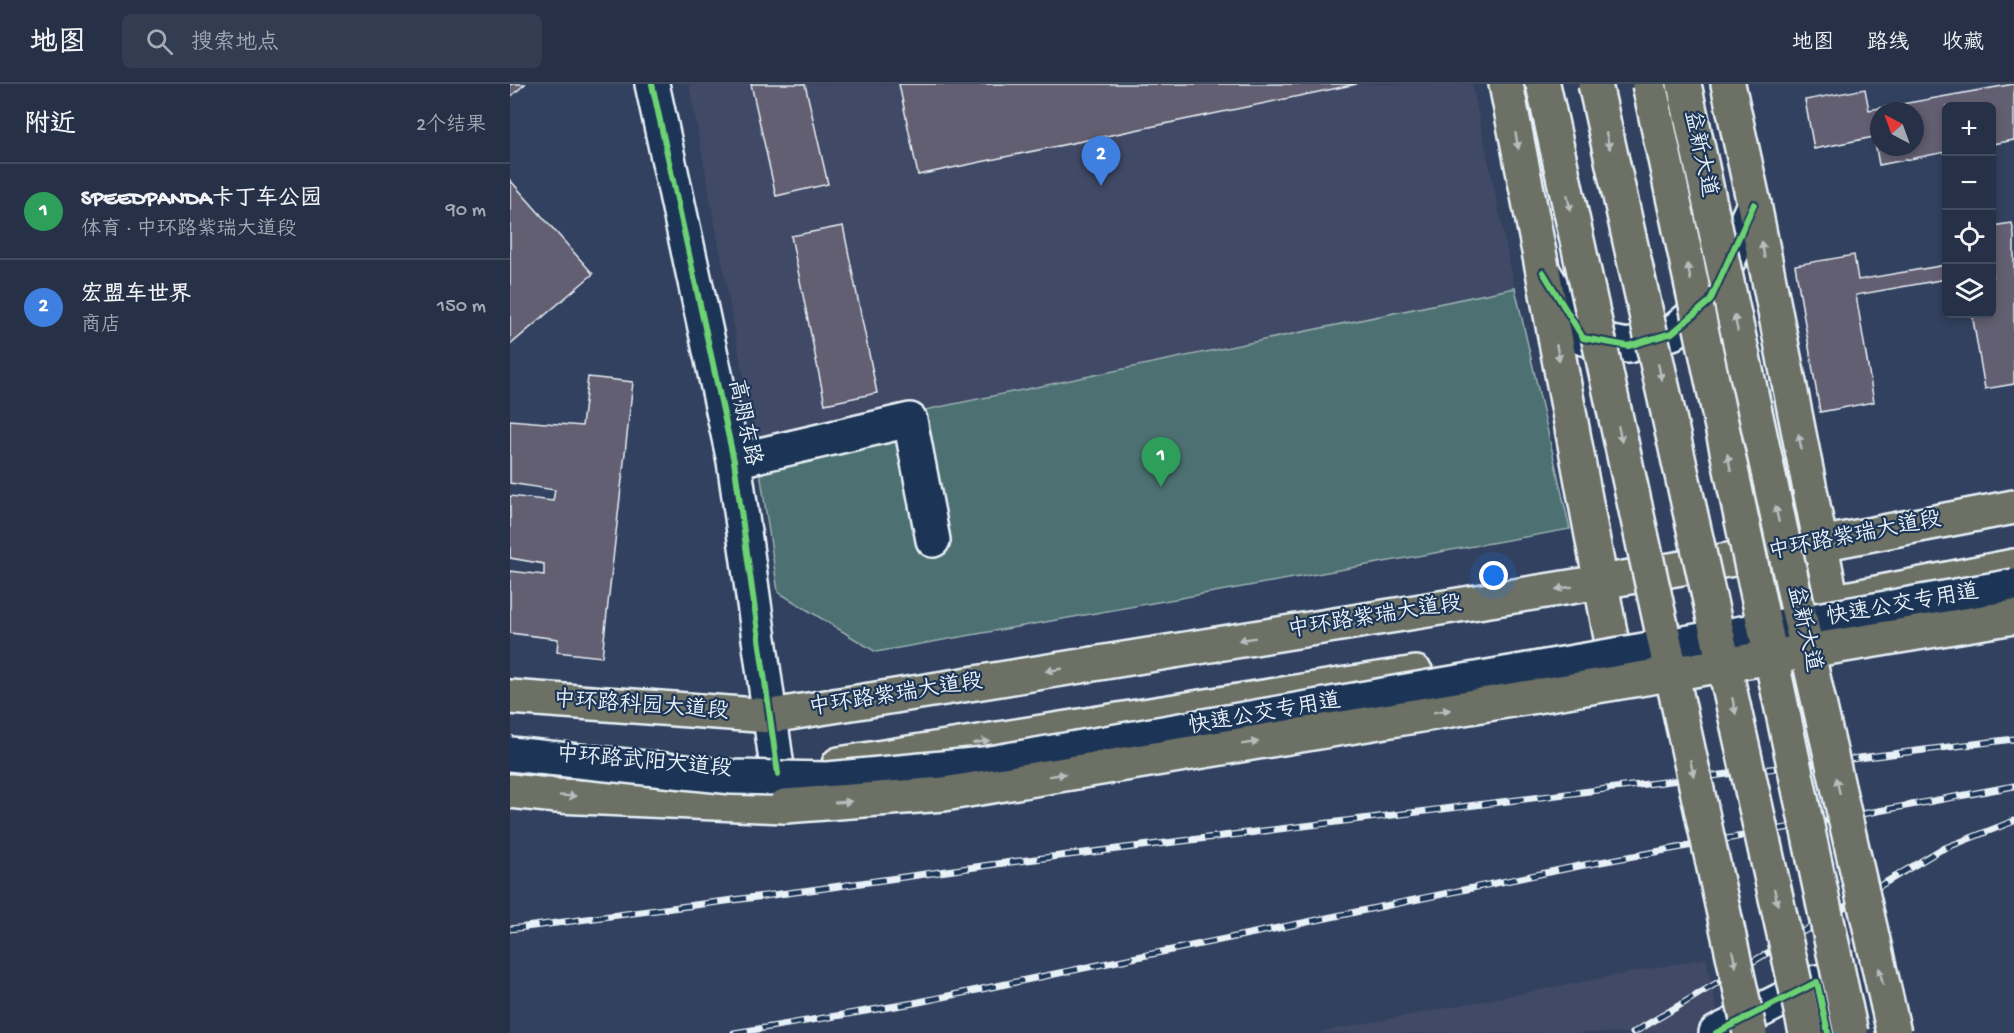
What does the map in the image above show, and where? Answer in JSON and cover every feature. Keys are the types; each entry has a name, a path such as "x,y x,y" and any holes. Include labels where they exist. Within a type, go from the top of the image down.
{"main road":[{"path":"1506,84 1612,643"},
{"path":"1543,84 1750,1033"},
{"path":"1595,84 1806,1033"},
{"path":"1649,84 1851,1033"},
{"name":"益新大道","path":"1684,84 1800,619 1894,1033"},
{"path":"1728,84 1754,204 1832,602"},
{"name":"中环路紫瑞大道段","path":"771,716 1601,582 2014,507"},
{"path":"778,774 1612,643 2014,566"},
{"path":"510,791 557,796 785,806 944,794 2014,616"},
{"name":"中环路科园大道段","path":"510,697 771,716"},
{"name":"中环路武阳大道段","path":"510,753 778,774"}],"street":[{"name":"高朋东路","path":"652,84 734,461 778,774"},
{"path":"1543,272 1583,338 1628,346 1672,333 1710,301 1754,204"},
{"path":"734,461 910,420 933,540"},
{"name":"快速公交专用道","path":"510,753 732,777 828,779 984,764 2014,586"},
{"path":"1716,1033 1817,982 1828,1033"}],"shaded area":[{"path":"689,84 1472,84 1515,288 756,445"},
{"path":"1706,958 1722,1033 1315,1033"}],"green space":[{"path":"1515,288 1570,529 876,652 778,592 756,445"}],"building":[{"path":"510,84 525,84 510,97"},
{"path":"751,84 805,84 828,184 776,196"},
{"path":"899,84 1357,84 918,175"},
{"path":"2014,84 2014,140 1996,143 1996,102 1942,102 1942,153 1879,165 1877,156 1924,156 1924,102 1914,102"},
{"path":"1865,89 1870,110 1870,138 1814,149 1805,100"},
{"path":"510,180 593,274 510,345"},
{"path":"2012,223 2014,235 2014,384 1985,389 1973,318 1996,318 1996,225"},
{"path":"843,226 877,393 825,404 791,236"},
{"path":"1854,255 1858,280 1942,266 1942,280 1856,295 1874,402 1820,412 1795,265"},
{"path":"588,377 633,382 602,657 557,652 558,639 510,633 510,571 544,575 544,564 510,558 510,496 553,501 555,490 510,483 510,420 582,426"}],"railway":[{"path":"510,929 1011,862 2014,739"},
{"path":"734,1033 914,1003 1579,866 2014,786"},
{"path":"1633,1033 1940,850 2014,821"}],"cycle path":[{"path":"652,84 734,461 778,774"},
{"path":"1543,272 1583,338 1628,346 1672,333 1710,301 1754,204"},
{"path":"1716,1033 1817,982 1828,1033"}],"place":[{"name":"宏盟车世界","path":"1101,186"},
{"name":"SPEEDPANDA卡丁车公园","path":"1161,487"}]}
